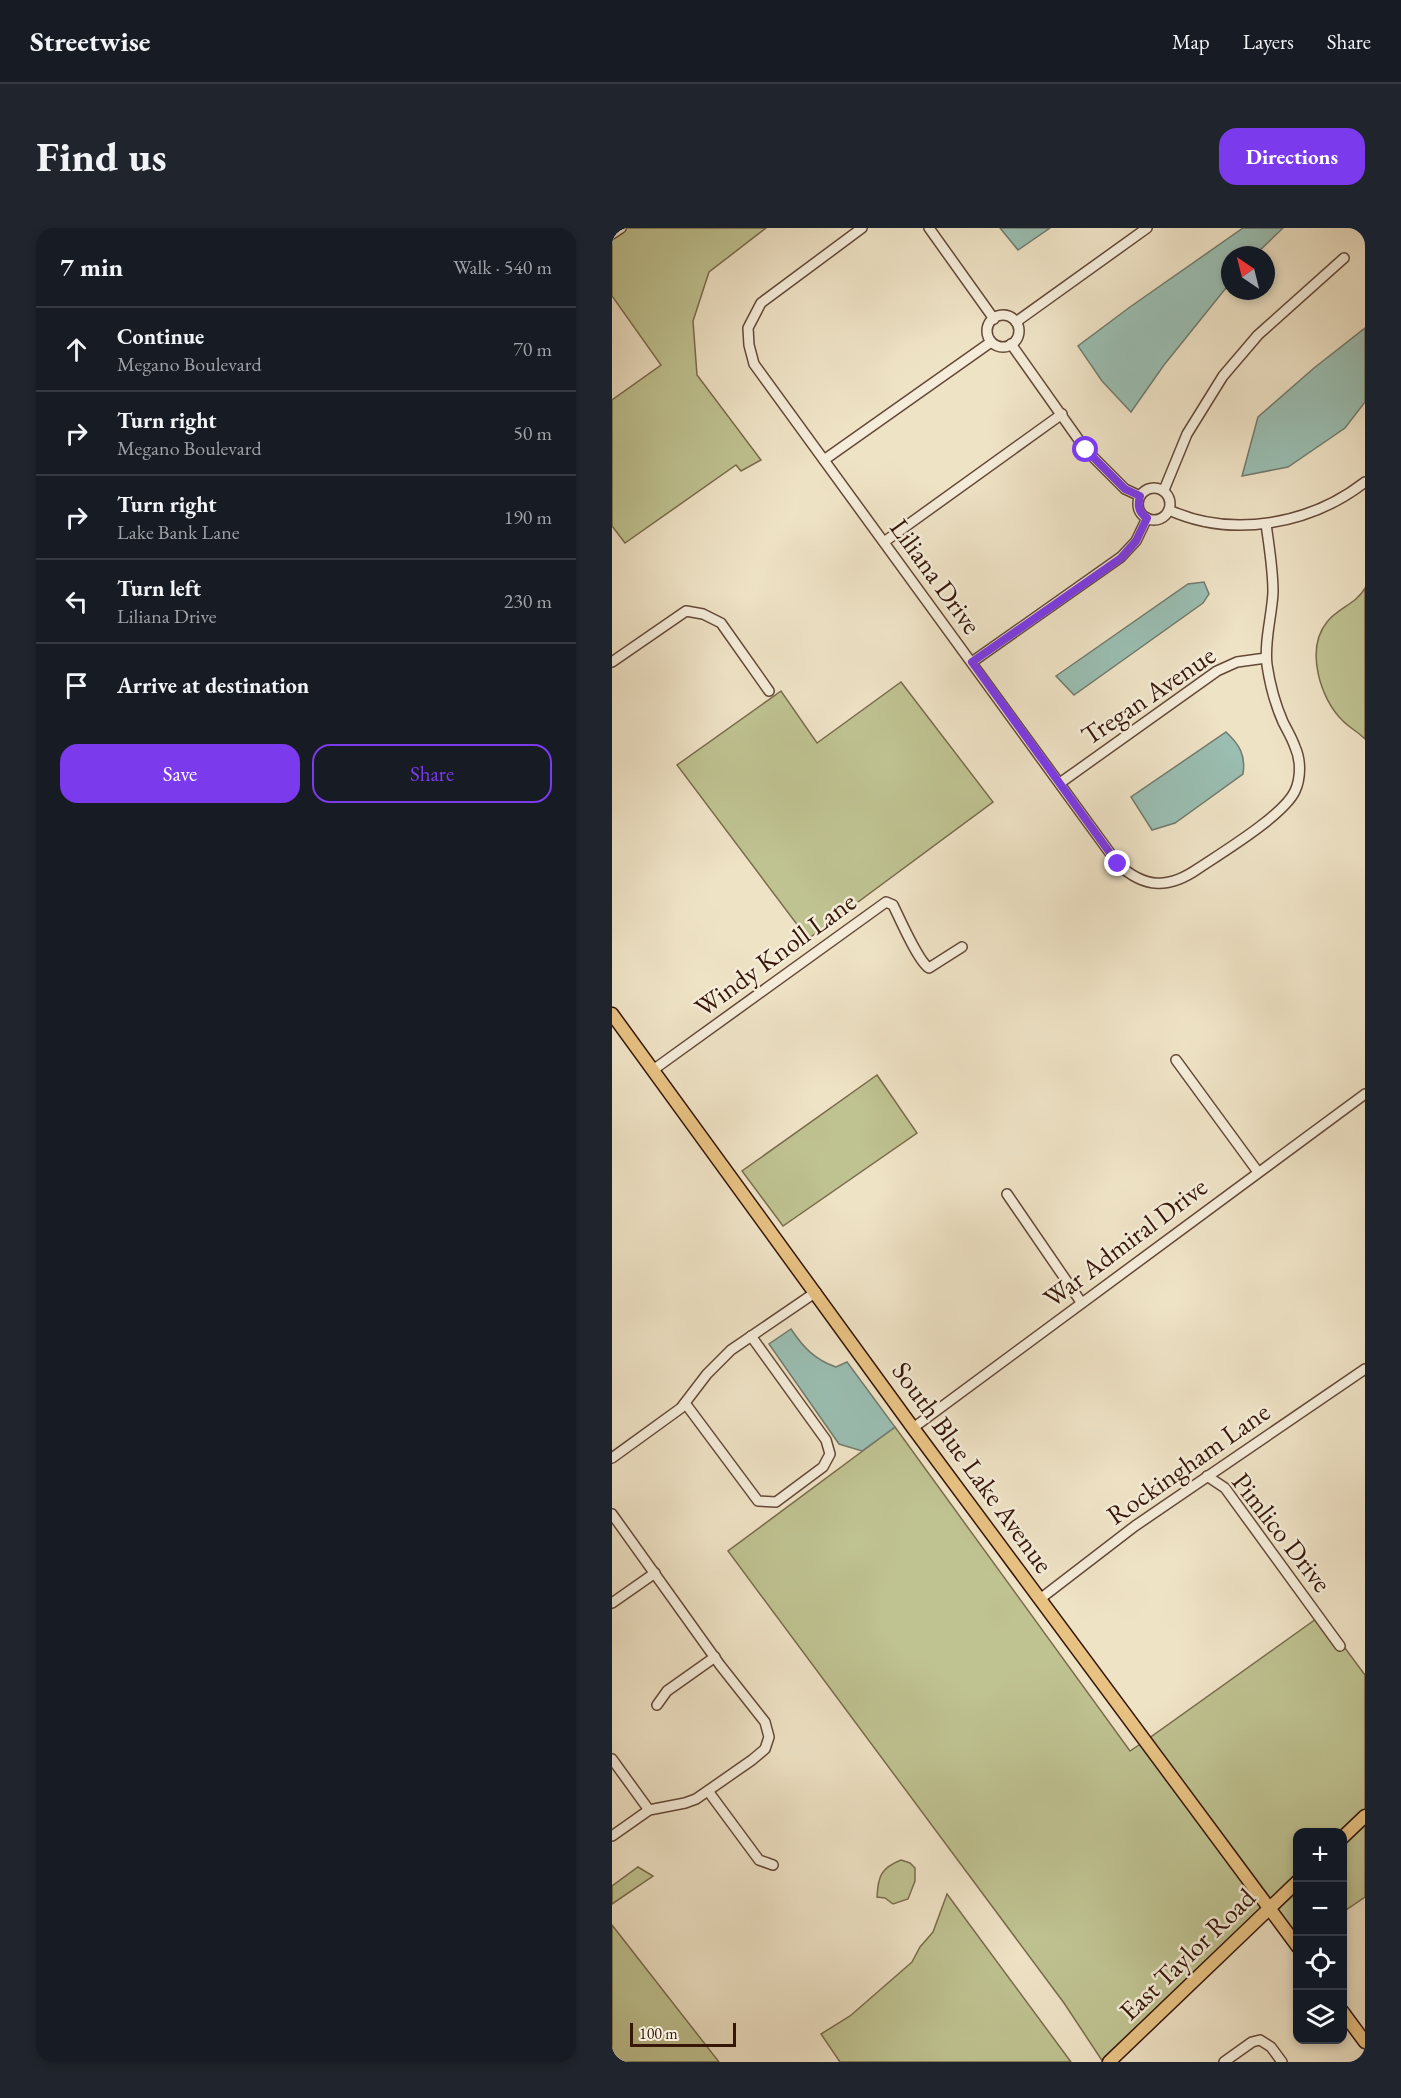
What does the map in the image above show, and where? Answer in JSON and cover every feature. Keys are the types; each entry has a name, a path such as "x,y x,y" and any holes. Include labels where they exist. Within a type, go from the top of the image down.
{"main road":[{"name":"South Blue Lake Avenue","path":"612,1014 913,1428 1293,1940"},
{"path":"1347,1833 1365,1816"},
{"name":"East Taylor Road","path":"1109,2062 1297,1882"},
{"path":"1347,2017 1365,2042"}],"street":[{"path":"612,234 621,228"},
{"name":"Liliana Drive","path":"862,228 761,303 748,328 748,345 754,364 1118,864 1129,874 1144,882 1154,884 1173,882 1191,874 1276,814 1295,792 1300,776 1298,755 1275,703 1266,658 1273,593 1266,524"},
{"path":"929,228 994,319"},
{"path":"1016,322 1147,228"},
{"path":"1164,490 1187,434 1223,376 1258,335 1344,258"},
{"path":"1006,316 1016,322 1018,336 1011,344 1001,347 988,338 987,328 994,319 1006,316"},
{"path":"824,460 991,342"},
{"path":"1011,344 1086,450 1125,489 1140,496"},
{"path":"884,542 1062,414"},
{"path":"1169,510 1208,522 1241,525 1266,524 1318,510 1345,497 1365,482"},
{"path":"1153,487 1164,490 1170,499 1169,510 1157,520 1147,518 1138,507 1140,496 1153,487"},
{"path":"972,662 1121,558 1136,541 1147,518"},
{"path":"612,662 686,611 703,614 721,624 769,691"},
{"name":"Tregan Avenue","path":"1060,783 1217,671 1237,662 1266,658"},
{"name":"Windy Knoll Lane","path":"653,1070 886,902 893,905 924,964 929,968 962,947"},
{"path":"1176,1060 1257,1172"},
{"name":"War Admiral Drive","path":"913,1428 1365,1094"},
{"path":"1007,1194 1081,1302"},
{"path":"612,1458 681,1408 707,1374 731,1350 816,1292"},
{"path":"685,1402 758,1501 776,1502 823,1467 830,1454 826,1440 751,1336"},
{"name":"Rockingham Lane","path":"1040,1599 1119,1537 1365,1369"},
{"name":"Pimlico Drive","path":"1207,1476 1226,1488 1340,1646"},
{"path":"612,1514 765,1722 769,1737 765,1749 696,1799 649,1810 612,1836"},
{"path":"612,1603 655,1573"},
{"path":"657,1706 667,1691 715,1657"},
{"path":"612,1759 649,1810"},
{"path":"708,1791 759,1860 773,1865"},
{"path":"1224,2062 1252,2042 1260,2040 1271,2047 1282,2062"}],"green space":[{"path":"612,228 766,228 709,272 693,321 697,375 761,460 741,471 736,465 625,543 612,526 612,400 661,365 612,296"},
{"path":"1365,588 1365,739 1335,712 1322,687 1316,659 1320,633 1327,622 1357,598"},
{"path":"901,682 993,802 808,939 677,765 781,691 817,743"},
{"path":"877,1075 917,1133 783,1226 742,1171"},
{"path":"895,1427 1130,1751 1142,1743 1265,1907 1103,2062 1064,2003 728,1551"},
{"path":"1316,1619 1340,1651 1345,1648 1365,1675 1365,1810 1346,1828 1293,1828 1293,1880 1270,1902 1148,1739"},
{"path":"1365,1822 1365,1897 1347,1909 1347,1882 1347,1839"},
{"path":"901,1860 910,1863 915,1868 915,1881 908,1899 893,1904 885,1898 877,1897 878,1883 889,1866"},
{"path":"638,1867 653,1876 612,1904 612,1886"},
{"path":"1293,1891 1293,1935 1275,1909"},
{"path":"947,1894 1071,2062 840,2062 821,2034 850,2016 912,1962 920,1947 933,1932"},
{"path":"612,1925 719,2062 612,2062"}],"water":[{"path":"1000,228 1050,228 1018,250"},
{"path":"1243,228 1283,228 1264,246 1221,246 1221,294 1164,365 1131,412 1102,381 1078,346"},
{"path":"1365,328 1365,402 1345,428 1288,467 1242,476 1258,417 1314,368"},
{"path":"1204,582 1209,594 1203,603 1074,695 1056,676 1188,584"},
{"path":"1226,732 1240,750 1243,774 1175,823 1152,830 1131,797"},
{"path":"791,1329 805,1347 822,1361 836,1367 847,1362 895,1427 862,1451 839,1444 769,1344"}],"route":[{"path":"1086,450 1125,489 1140,496 1138,507 1147,518 1136,541 1121,558 972,662 1118,864"}]}
